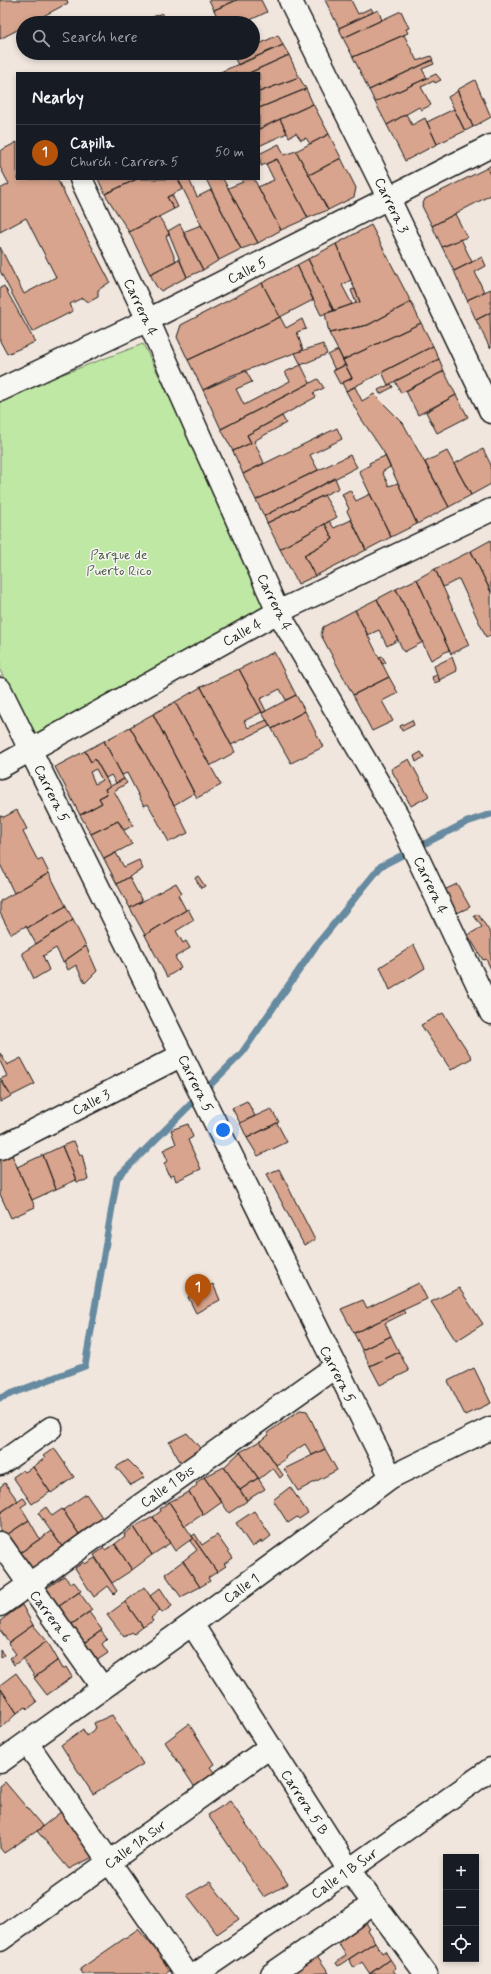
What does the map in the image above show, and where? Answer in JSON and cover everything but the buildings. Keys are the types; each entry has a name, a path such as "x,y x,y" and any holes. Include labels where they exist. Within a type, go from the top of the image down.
{"street":[{"name":"Carrera 3","path":"290,0 389,199 491,412"},
{"name":"Calle 5","path":"0,390 148,320 491,146"},
{"name":"Carrera 4","path":"81,180 148,320 278,612 398,818 491,1013"},
{"name":"Calle 4","path":"0,767 278,612 491,510"},
{"name":"Carrera 5","path":"0,689 335,1367 391,1477"},
{"name":"Calle 3","path":"0,1148 182,1055"},
{"name":"Calle 1 Bis","path":"0,1605 335,1367"},
{"path":"0,1464 51,1428"},
{"name":"Calle 1","path":"0,1762 102,1687 192,1624 391,1477 491,1428"},
{"name":"Carrera 6","path":"0,1543 28,1585 102,1687"},
{"name":"Carrera 5 B","path":"192,1624 349,1870 426,1974"},
{"path":"27,1743 187,1974"},
{"name":"Calle 1A Sur","path":"0,1940 270,1747"},
{"name":"Calle 1 B Sur","path":"196,1974 349,1870 491,1769"},
{"path":"278,1972 373,1904"}],"green space":[{"name":"Parque de Puerto Rico","path":"143,344 278,612 35,743 0,670 0,401 34,385"}],"waterway":[{"path":"0,1398 85,1366 117,1178 242,1053 315,947 381,866 467,822 491,814"}],"place":[{"name":"Capilla","path":"198,1307"}]}
